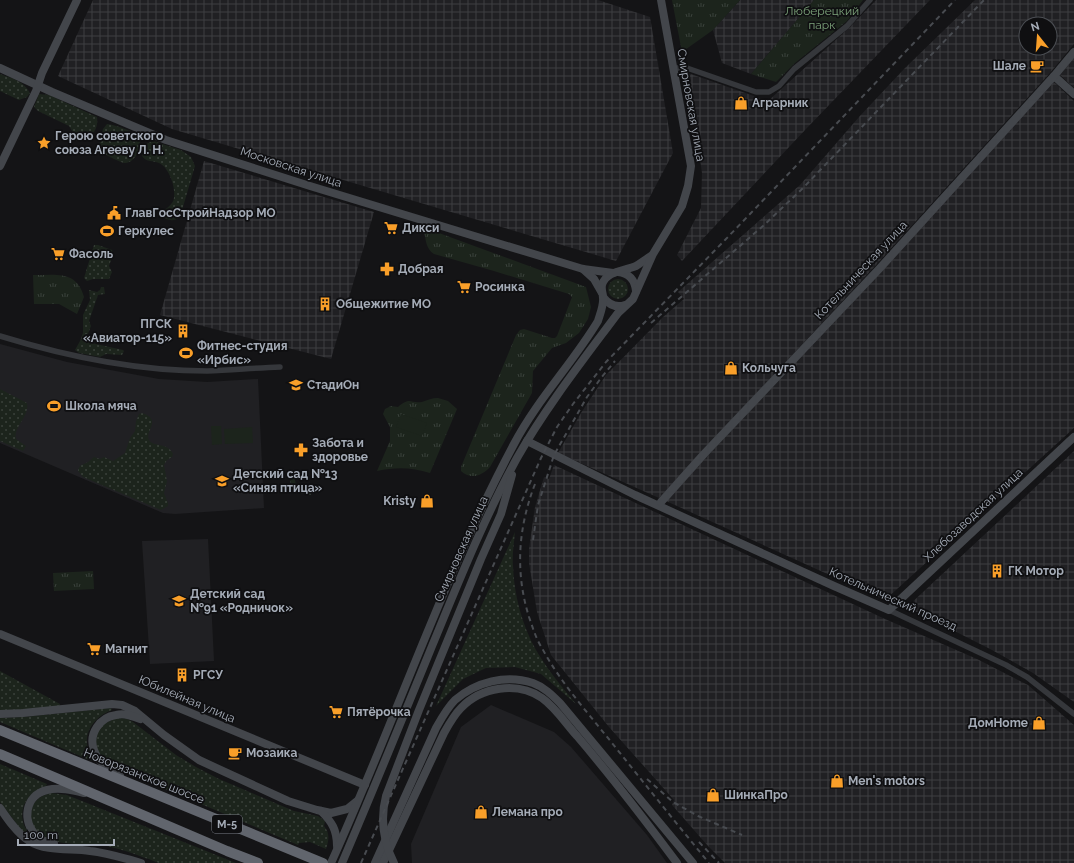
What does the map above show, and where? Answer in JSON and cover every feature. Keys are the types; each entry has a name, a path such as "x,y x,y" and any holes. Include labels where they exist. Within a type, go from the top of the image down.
{"highway":[{"name":"Новорязанское шоссе","path":"0,730 322,863"},
{"name":"М-5","path":"0,754 258,863"}],"main road":[{"path":"0,166 28,109 36,91 37,84 77,0"},
{"name":"Смирновская улица","path":"342,863 359,826 451,600 491,507 516,460 543,416 618,313 633,299 653,254 682,206 688,186 690,166 661,0"},
{"name":"Котельническая улица","path":"661,502 704,454 880,268 1074,52"},
{"name":"Московская улица","path":"0,68 166,140 310,186 583,269 616,272"},
{"path":"1054,76 1074,94"},
{"name":"Смирновская улица","path":"331,863 350,822 428,630 483,503 523,428 598,321 603,295 601,289 603,281 606,277 616,272 636,266 653,254"},
{"path":"583,269 594,279 609,304 613,306 622,306 626,304"},
{"path":"616,272 626,274 632,279 636,291"},
{"name":"Хлебозаводская улица","path":"889,610 1074,437"},
{"name":"Котельнический проезд","path":"527,441 635,495 889,610"},
{"path":"394,863 383,828 383,807 394,771 418,710 501,514 516,460"},
{"name":"Котельнический проезд","path":"598,476 636,490 693,520"},
{"name":"Юбилейная улица","path":"0,634 365,785"},
{"path":"375,863 436,728 445,713 454,701 476,686 504,680 533,683 548,691 560,703 693,863"},
{"path":"383,863 452,719 460,708 481,694 494,690 505,689 517,689 529,692 542,698 553,709 594,755 677,863"},
{"name":"М-5","path":"0,714 112,704 122,705 128,707 181,748 216,768 288,801 331,813 353,805 359,798"},
{"name":"М-5","path":"145,791 106,766 96,754 92,742 94,731 98,725 108,717 123,714 147,721"},
{"name":"М-5","path":"70,850 49,843 38,837 32,830 29,823 27,810 29,804 39,793 46,790 68,790 99,796"},
{"name":"М-5","path":"0,808 19,833 29,841 52,848 88,850 110,854 141,863"},
{"path":"320,810 329,819 334,827 337,840 337,849"}],"street":[{"path":"673,68 687,68 756,92 769,92 779,86 794,69 847,26 870,0"},
{"path":"0,336 68,354 159,369 206,371 280,367"},
{"name":"Котельнический проезд","path":"889,610 1013,669 1044,689 1074,714"}],"shaded area":[{"path":"93,0 598,0 650,17 673,153 616,261 172,129 58,76"},
{"path":"740,0 814,0 751,74 722,63 713,30"},
{"path":"876,0 930,0 682,261 677,255 701,208 702,173 688,73 768,101 849,28"},
{"path":"975,0 1074,0 1074,44 1050,73 877,264 659,498 558,453 581,413 606,375 663,317 684,299 678,292 800,185 859,117 905,68"},
{"path":"1074,58 1074,88 1060,75"},
{"path":"1054,82 1074,101 1074,428 885,600 666,501"},
{"path":"204,161 374,212 331,359 160,315"},
{"path":"0,344 67,362 159,379 207,382 258,379 264,508 175,514 163,513 0,443"},
{"path":"1074,451 1074,702 1033,673 992,650 907,607"},
{"path":"554,465 885,619 977,659 1028,685 1074,725 1074,863 725,863 672,805 674,800 609,727 551,655 537,612 529,563 529,549 535,507 544,477 549,479"},
{"name":"Детский сад №91 «Родничок»","path":"208,539 214,661 150,664 142,541"},
{"path":"491,705 554,732 571,747 647,835 667,863 412,863 411,844 461,727"}],"green space":[{"path":"672,0 740,0 713,30 682,52"},
{"name":"Люберецкий парк","path":"814,0 863,0 847,21 795,63 776,82 751,74"},
{"path":"0,74 21,83 30,93 27,97 19,100 0,91"},
{"path":"39,94 49,95 97,117 95,131 85,139 75,141 74,134 69,126 38,111 34,107"},
{"path":"107,124 132,132 140,137 139,149 133,160 123,163 102,152 99,146 103,129"},
{"path":"153,141 181,150 191,157 195,166 180,217 175,220 168,220 161,215 172,203 174,198 173,184 169,173 163,165 146,160 142,156 146,144"},
{"path":"428,229 586,287 591,307 588,319 579,333 566,343 552,348 533,371 532,393 490,467 480,475 476,476 465,474 461,471 461,467 516,335 520,330 524,329 555,338 572,297 569,294 434,254 429,250 426,241 424,232"},
{"path":"94,245 112,250 113,254 109,266 112,272 109,279 93,279 87,281 84,278"},
{"path":"33,275 64,276 71,278 76,282 81,288 84,297 77,314 59,304 34,304"},
{"path":"614,279 622,279 628,285 628,293 622,299 614,299 608,293 608,285"},
{"path":"101,287 104,287 105,294 98,295 89,321 91,326 87,336 87,342 123,350 122,355 106,354 100,357 79,353 75,350 83,333 83,315 90,300 89,290 97,292"},
{"path":"0,389 27,403 26,412 16,435 16,439 26,446 23,451 0,441"},
{"path":"438,398 448,401 457,409 430,473 404,468 377,471 390,441 390,427 383,414 385,409 391,406 398,407 408,401 422,402"},
{"path":"142,413 148,416 152,422 148,437 149,440 153,443 168,448 173,454 164,465 167,481 164,493 168,506 161,510 83,477 78,471 81,466 94,457 100,459 104,457 113,461 125,453 130,438 135,431 136,421 139,414"},
{"path":"401,414 427,423 422,436 396,427"},
{"path":"211,426 221,426 222,444 212,445"},
{"path":"252,427 253,443 225,444 224,429"},
{"path":"290,475 294,475 296,485 310,484 311,495 291,492"},
{"path":"515,532 513,558 515,588 523,620 540,657 576,704 541,674 515,667 486,668 463,679 436,706"},
{"path":"93,571 94,589 54,591 53,573"},
{"path":"0,671 60,704 60,706 0,711"},
{"path":"111,708 112,710 96,720 89,730 87,742 88,750 93,760 92,761 0,722 0,718"},
{"path":"120,718 133,722 176,755 219,779 294,811 318,816 325,821 324,826 328,837 326,849 310,842 299,843 298,845 111,766 98,752 96,738 98,731 103,725"},
{"path":"0,764 47,784 30,796 24,806 24,825 32,839 23,832 0,802"},
{"path":"51,793 67,795 236,863 159,863 107,846 64,843 50,840 36,829 32,822 31,815 32,808 36,801 42,796"}],"railway":[{"path":"361,863 541,458 557,427 606,362 955,0"},
{"path":"651,323 763,226 801,190 984,0"},
{"path":"533,540 538,505 554,455 587,397 615,361"},
{"path":"535,484 525,517 520,550 520,567 529,617 538,641 549,661 575,697 709,863"},
{"path":"647,779 673,802 698,816 742,835"},
{"path":"699,842 719,863"}],"place":[{"name":"Шале","path":"1037,66"},
{"name":"Аграрник","path":"741,103"},
{"name":"Герою советского союза Агееву Л. Н.","path":"44,143"},
{"name":"ГлавГосСтройНадзор МО","path":"114,213"},
{"name":"Дикси","path":"391,228"},
{"name":"Геркулес","path":"107,231"},
{"name":"Фасоль","path":"58,254"},
{"name":"Добрая","path":"387,269"},
{"name":"Росинка","path":"464,287"},
{"name":"Общежитие МО","path":"325,304"},
{"name":"ПГСК «Авиатор-115»","path":"183,331"},
{"name":"Фитнес-студия «Ирбис»","path":"186,353"},
{"name":"Кольчуга","path":"731,368"},
{"name":"СтадиОн","path":"296,385"},
{"name":"Школа мяча","path":"54,406"},
{"name":"Забота и здоровье","path":"301,450"},
{"name":"Детский сад №13 «Синяя птица»","path":"222,481"},
{"name":"Kristy","path":"427,501"},
{"name":"ГК Мотор","path":"997,571"},
{"name":"Детский сад №91 «Родничок»","path":"179,601"},
{"name":"Магнит","path":"94,649"},
{"name":"РГСУ","path":"182,675"},
{"name":"Пятёрочка","path":"336,712"},
{"name":"ДомHome","path":"1039,723"},
{"name":"Мозаика","path":"235,753"},
{"name":"Men's motors","path":"837,781"},
{"name":"ШинкаПро","path":"713,795"},
{"name":"Лемана про","path":"481,812"}]}
